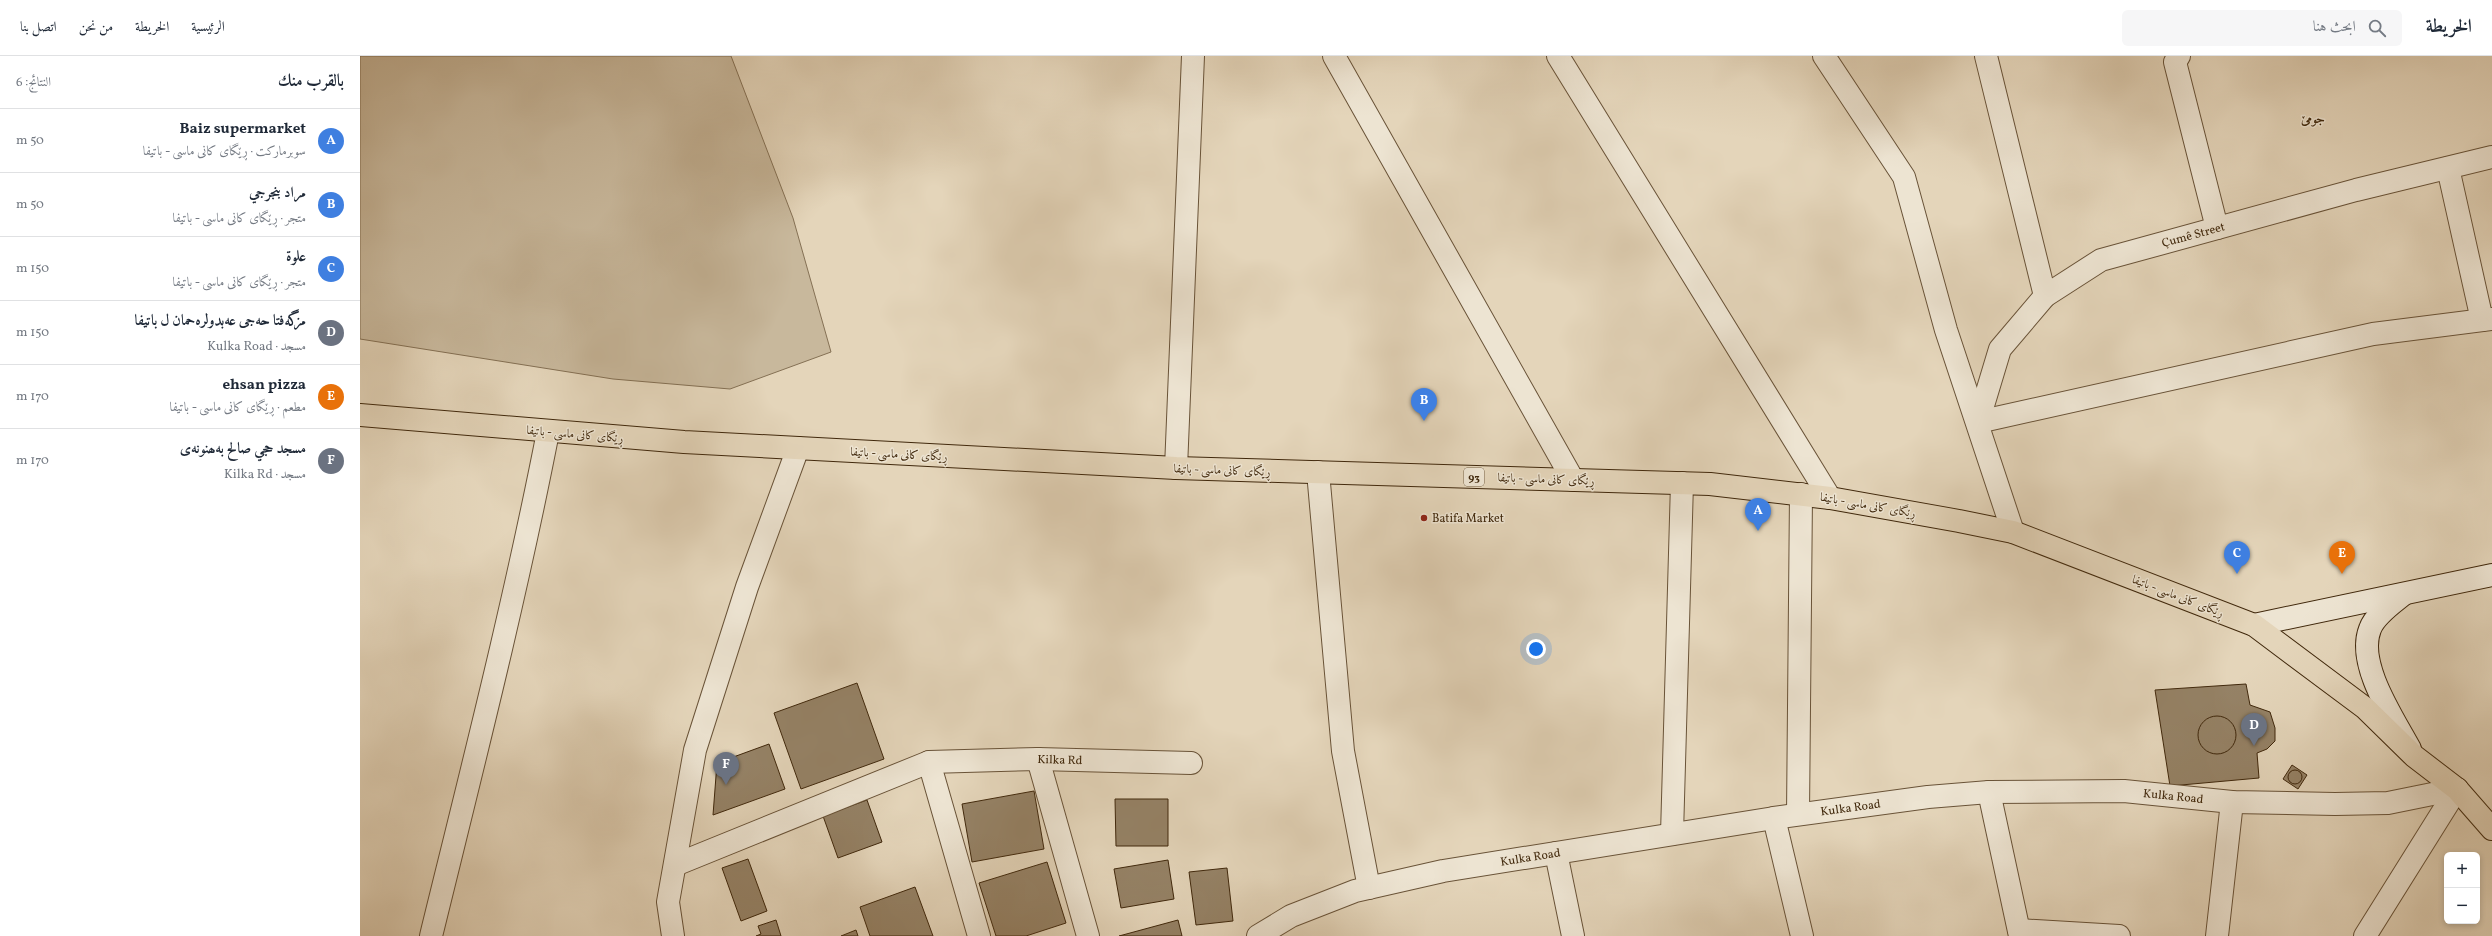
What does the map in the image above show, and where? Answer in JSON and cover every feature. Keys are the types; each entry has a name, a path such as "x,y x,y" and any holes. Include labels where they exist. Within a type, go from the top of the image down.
{"main road":[{"name":"ڕێگای کانی ماسی - باتيفا","path":"360,415 548,432 798,448 1176,468 1710,484 1830,498 2013,532 2254,625 2365,708 2414,756 2457,789 2492,829"}],"street":[{"path":"1176,468 1193,56"},
{"path":"1334,56 1572,480"},
{"path":"1558,56 1830,498"},
{"path":"1824,56 1904,177 1946,330 1978,422 2013,532"},
{"path":"1986,56 2045,296"},
{"path":"2179,56 2175,62 2217,228"},
{"name":"Çumê Street","path":"1978,422 2000,349 2045,296 2101,260 2217,228 2492,157"},
{"path":"1978,422 2373,334 2487,319 2448,168"},
{"path":"431,936 485,716 532,512 548,432"},
{"path":"673,936 668,902 695,750 747,588 798,448"},
{"path":"1318,472 1343,751 1369,888"},
{"path":"1672,834 1682,483"},
{"path":"1798,814 1801,494"},
{"path":"2254,625 2492,575"},
{"path":"2405,593 2387,608 2370,629 2366,655 2381,696 2414,756"},
{"path":"1038,759 1088,936"},
{"name":"Kilka Rd","path":"929,762 1038,759 1191,763"},
{"path":"674,865 929,762 979,936"},
{"path":"2365,936 2457,789"},
{"name":"Kulka Road","path":"1258,936 1291,916 1369,888 1442,871 1798,814 1928,796 1989,792 2124,791 2232,802 2388,803 2457,789"},
{"path":"1989,792 2019,933 2119,936"},
{"path":"2217,936 2232,802"},
{"path":"1774,818 1802,936"},
{"path":"1556,853 1573,936"}],"shaded area":[{"path":"360,56 731,56 793,218 831,352 730,389 613,379 360,339"}],"building":[{"path":"857,683 884,759 801,789 774,713"},
{"path":"2246,684 2250,705 2270,712 2275,728 2275,741 2267,749 2257,753 2259,778 2170,786 2155,690"},
{"path":"2217,716 2230,722 2236,735 2230,748 2217,754 2204,748 2198,735 2204,722"},
{"path":"769,744 785,789 713,815 717,763"},
{"path":"2292,765 2307,775 2298,789 2283,779"},
{"path":"2292,770 2298,770 2302,774 2302,780 2298,784 2292,784 2288,780 2288,774"},
{"path":"1034,791 1044,849 972,862 962,804"},
{"path":"1115,799 1168,799 1168,846 1116,846"},
{"path":"867,800 882,842 838,858 823,816"},
{"path":"748,859 767,911 741,921 722,868"},
{"path":"1168,860 1174,899 1121,908 1114,869"},
{"path":"1047,862 1066,923 1026,936 996,936 979,883"},
{"path":"1227,868 1233,921 1196,925 1189,872"},
{"path":"915,887 933,936 870,936 860,907"},
{"path":"776,920 781,936 756,936 761,934 758,926"},
{"path":"1178,920 1182,936 1119,936"},
{"path":"856,930 858,936 841,936"}],"place":[{"name":"مراد بنجرجي","path":"1424,421"},
{"name":"Batifa Market","path":"1424,518"},
{"name":"Baiz supermarket","path":"1758,531"},
{"name":"علوة","path":"2237,574"},
{"name":"ehsan pizza","path":"2342,574"},
{"name":"مزگەفتا حەجی عەبدولرەحمان ل باتیفا","path":"2254,746"},
{"name":"مسجد حجي صالح بەھنونەی","path":"726,785"}],"district":[{"name":"جومێ","path":"2313,118"}]}
